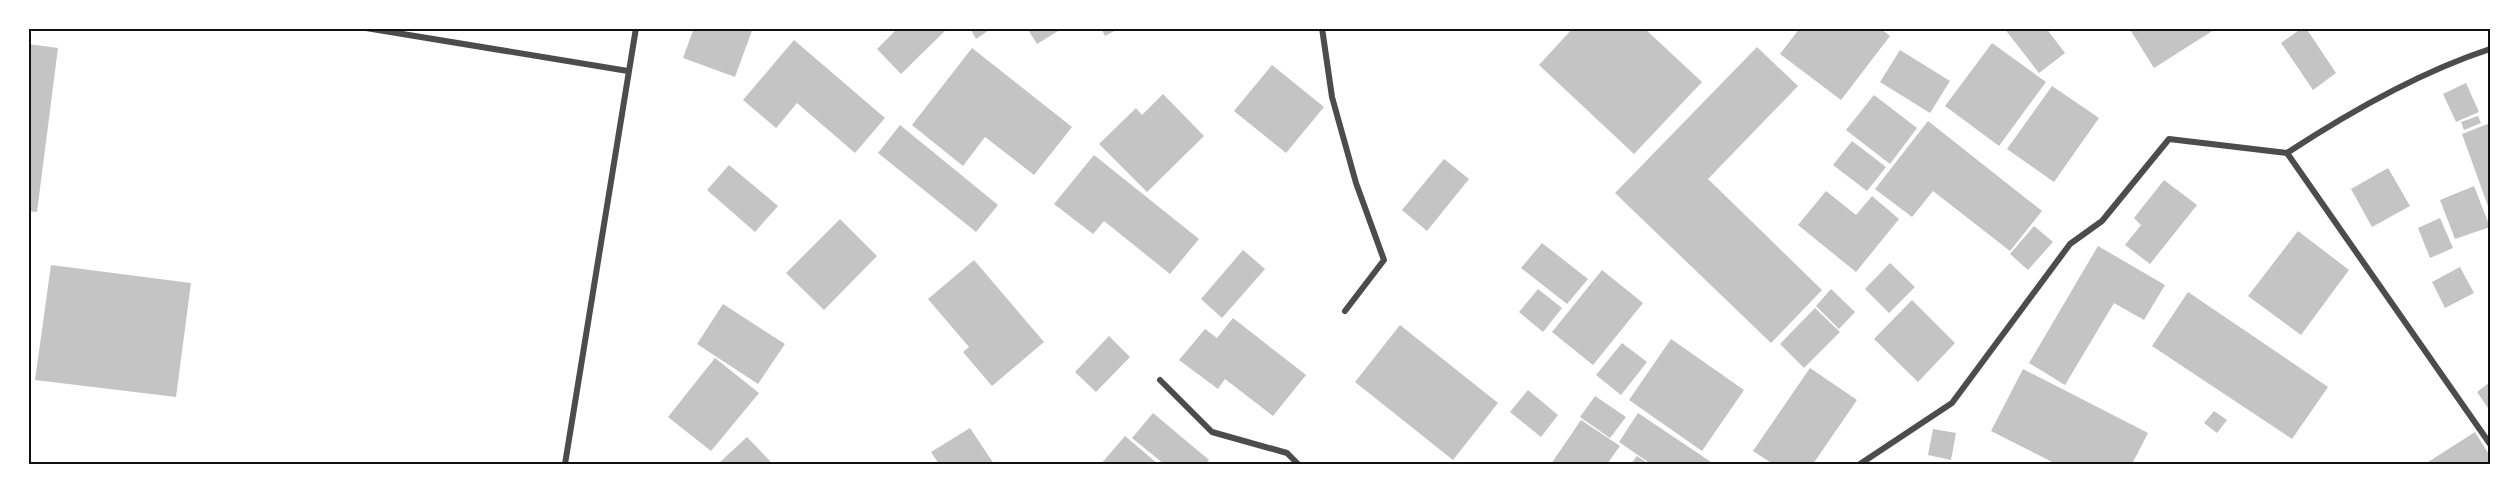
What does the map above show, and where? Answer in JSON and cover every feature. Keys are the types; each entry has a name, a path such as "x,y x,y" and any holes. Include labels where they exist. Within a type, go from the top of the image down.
{"street":[{"path":"366,28 628,71"},
{"path":"566,465 636,28"},
{"path":"1322,28 1332,98 1356,183 1384,260 1345,312"},
{"path":"1860,465 1952,403 2070,244 2102,220 2169,139 2286,153 2339,119 2463,58 2490,49"},
{"path":"2286,153 2490,444"},
{"path":"1160,380 1212,432 1287,453 1298,465"}],"building":[{"path":"694,28 753,28 735,77 683,58"},
{"path":"898,28 948,28 901,74 877,49"},
{"path":"970,28 992,28 976,39"},
{"path":"1027,28 1063,28 1037,44"},
{"path":"1101,28 1120,28 1105,36"},
{"path":"1573,28 1644,28 1702,82 1634,154 1539,65"},
{"path":"1800,28 1880,28 1890,36 1841,100 1780,54"},
{"path":"2004,28 2046,28 2065,53 2039,73"},
{"path":"2129,28 2217,28 2154,68"},
{"path":"2302,28 2306,28 2336,73 2313,90 2281,43"},
{"path":"794,40 885,118 855,153 797,103 776,128 743,100"},
{"path":"1992,43 2046,82 1999,146 1945,106"},
{"path":"28,44 58,48 37,212 28,211"},
{"path":"1757,47 1798,86 1708,179 1822,290 1771,343 1615,193"},
{"path":"972,48 1072,127 1034,175 985,137 963,166 912,125"},
{"path":"1900,50 1950,81 1930,113 1880,82"},
{"path":"1272,65 1324,107 1286,153 1234,111"},
{"path":"2466,83 2479,112 2456,122 2443,94"},
{"path":"2052,86 2099,118 2054,182 2007,149"},
{"path":"1163,94 1204,136 1147,192 1099,144 1136,108 1142,115"},
{"path":"1874,95 1917,128 1890,164 1846,130"},
{"path":"2478,116 2481,123 2464,130 2461,122"},
{"path":"1928,121 2042,211 2010,251 1933,191 1912,217 1875,189"},
{"path":"2490,123 2490,212 2462,134"},
{"path":"900,125 998,205 976,232 878,153"},
{"path":"1852,141 1886,167 1867,191 1833,165"},
{"path":"1094,155 1199,239 1170,274 1104,221 1093,234 1054,204"},
{"path":"1444,159 1469,179 1427,231 1402,210"},
{"path":"729,165 778,206 755,232 707,190"},
{"path":"2388,168 2410,206 2372,227 2351,189"},
{"path":"2164,180 2197,205 2150,264 2125,245 2141,225 2134,218"},
{"path":"2474,186 2490,227 2455,239 2440,200"},
{"path":"1826,191 1856,215 1872,196 1899,219 1856,272 1798,225"},
{"path":"2440,218 2453,248 2430,258 2418,228"},
{"path":"840,219 877,256 824,310 786,273"},
{"path":"2034,226 2053,242 2028,270 2010,254"},
{"path":"2298,231 2349,270 2301,335 2248,296"},
{"path":"1542,243 1588,279 1567,304 1521,268"},
{"path":"2098,246 2165,285 2144,320 2114,303 2065,385 2029,363"},
{"path":"1243,250 1265,269 1222,318 1201,299"},
{"path":"974,260 1044,342 992,386 963,352 969,347 928,299"},
{"path":"1890,263 1915,287 1889,313 1865,289"},
{"path":"51,265 191,283 176,397 35,380"},
{"path":"2460,267 2474,293 2445,308 2432,282"},
{"path":"1602,270 1643,303 1593,365 1552,332"},
{"path":"1538,289 1562,308 1543,332 1519,312"},
{"path":"1831,289 1855,312 1839,329 1816,306"},
{"path":"2188,292 2328,387 2292,439 2152,346"},
{"path":"1912,300 1955,343 1918,382 1874,339"},
{"path":"723,304 785,344 758,384 697,344"},
{"path":"1815,308 1840,332 1804,368 1780,344"},
{"path":"1233,318 1306,375 1273,416 1225,379 1218,389 1179,360 1205,329 1217,338"},
{"path":"1400,325 1498,403 1453,460 1355,382"},
{"path":"1109,336 1130,357 1096,392 1075,372"},
{"path":"1671,339 1744,390 1702,451 1629,400"},
{"path":"1622,343 1647,362 1621,395 1596,375"},
{"path":"715,358 759,393 711,451 668,417"},
{"path":"1810,368 1857,400 1813,464 1773,464 1753,451"},
{"path":"2023,369 2148,433 2132,464 2056,464 1991,431"},
{"path":"2490,382 2490,411 2477,392"},
{"path":"1528,390 1558,415 1541,437 1510,412"},
{"path":"1595,396 1626,417 1610,438 1580,417"},
{"path":"2214,411 2227,420 2217,433 2204,423"},
{"path":"1153,413 1209,460 1206,464 1164,464 1132,438"},
{"path":"1638,413 1714,464 1651,464 1619,442"},
{"path":"1581,420 1620,446 1607,464 1551,464"},
{"path":"970,428 994,464 939,464 931,452"},
{"path":"1933,429 1956,433 1951,460 1928,455"},
{"path":"2475,432 2490,456 2490,464 2425,464"},
{"path":"1125,436 1158,464 1101,464"},
{"path":"747,437 770,461 767,464 718,464"},
{"path":"1637,456 1649,464 1631,464"}]}
